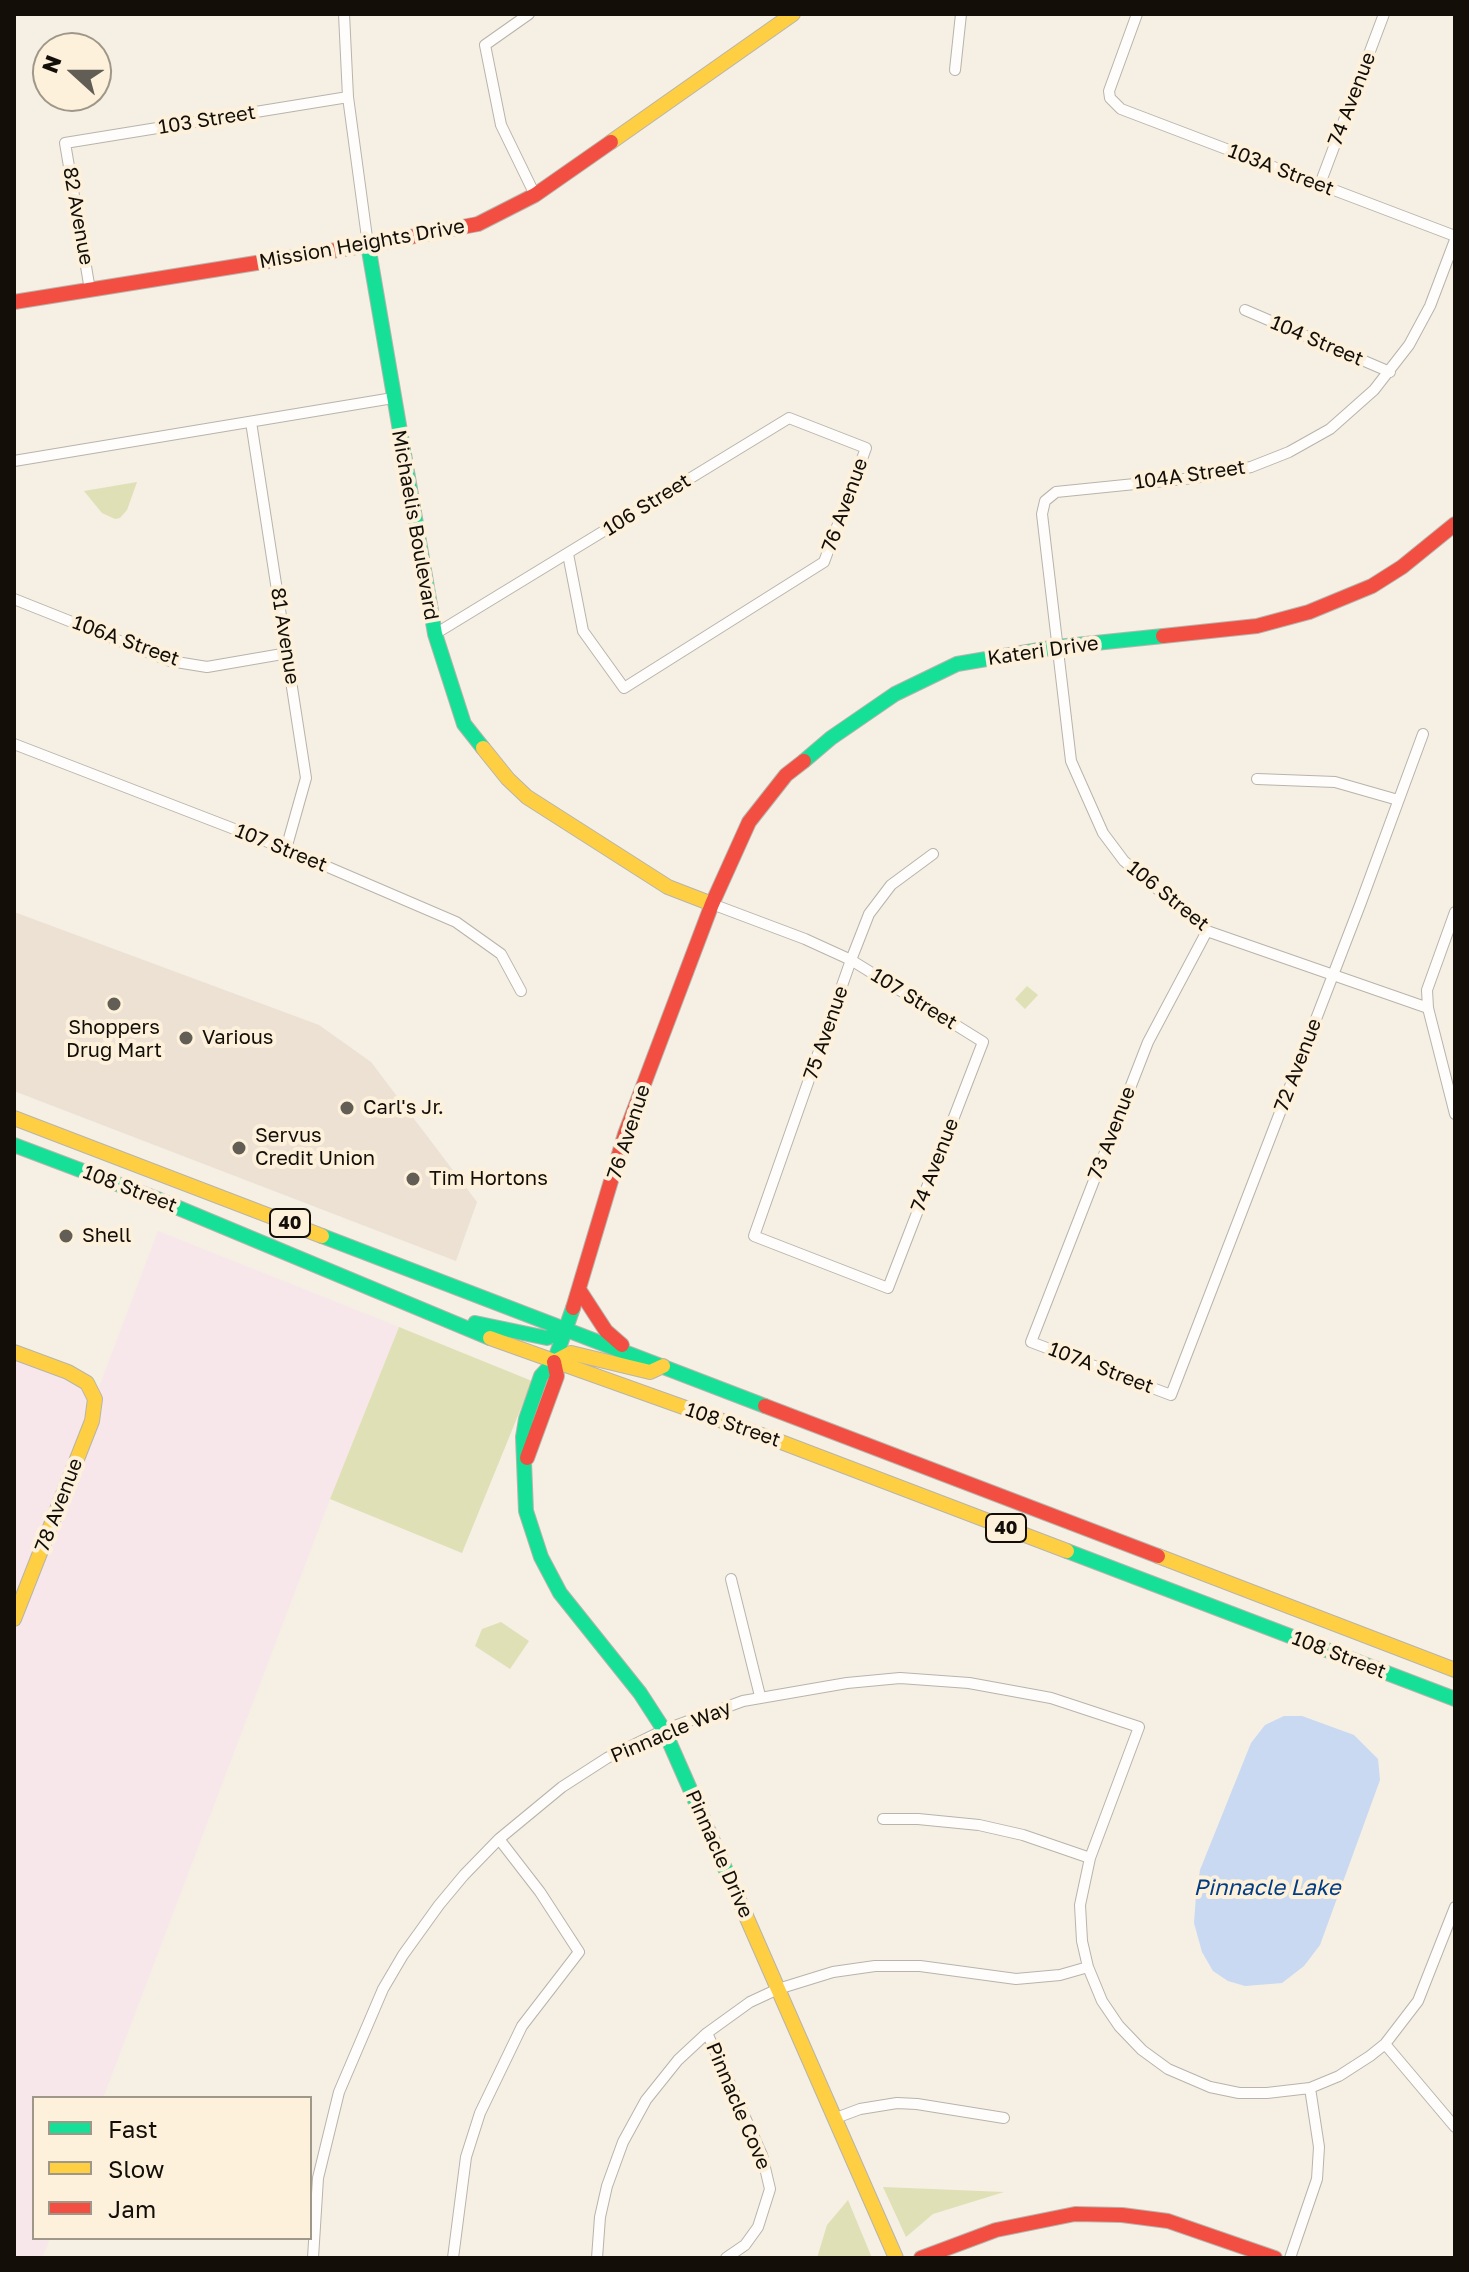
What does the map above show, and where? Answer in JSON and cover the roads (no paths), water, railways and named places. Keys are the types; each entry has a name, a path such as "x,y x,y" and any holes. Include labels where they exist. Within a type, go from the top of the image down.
{"street":[{"name":"Michaelis Boulevard","path":"344,14 348,97 393,398 435,634 464,724 508,779 527,797 668,887 712,904"},
{"path":"529,14 485,45 501,125 535,195"},
{"name":"Mission Heights Drive","path":"14,302 368,245 478,224 535,195 791,14"},
{"path":"955,70 961,14"},
{"name":"103A Street","path":"1137,14 1110,84 1110,98 1121,109 1455,238"},
{"name":"74 Avenue","path":"1320,184 1384,14"},
{"name":"103 Street","path":"65,143 348,97"},
{"name":"82 Avenue","path":"65,143 90,290"},
{"path":"1390,372 1417,332 1455,238"},
{"name":"104 Street","path":"1245,310 1390,372"},
{"name":"104A Street","path":"1057,647 1042,514 1045,501 1056,492 1194,478 1251,467 1289,452 1330,429 1359,406 1390,372"},
{"path":"14,461 393,398"},
{"name":"106 Street","path":"435,634 789,418 866,448"},
{"name":"81 Avenue","path":"251,422 306,778 286,849"},
{"name":"76 Avenue","path":"568,554 583,631 624,688 824,562 866,448"},
{"name":"Kateri Drive","path":"712,904 749,822 786,775 831,738 895,694 957,664 1057,647 1257,626 1309,612 1372,586 1402,567 1455,524"},
{"name":"106A Street","path":"14,599 170,661 207,667 288,653"},
{"name":"106 Street","path":"1057,647 1071,761 1103,833 1124,861 1207,931 1428,1008"},
{"name":"72 Avenue","path":"1171,1395 1423,734"},
{"name":"107 Street","path":"14,744 286,849 456,922 501,954 521,991"},
{"path":"1257,779 1335,782 1398,800"},
{"name":"75 Avenue","path":"888,1288 754,1236 869,914 891,885 933,854"},
{"name":"76 Avenue","path":"554,1362 580,1291 625,1134 712,904"},
{"name":"107 Street","path":"712,904 851,960 983,1042"},
{"path":"1455,912 1427,990 1428,1008 1455,1114"},
{"name":"73 Avenue","path":"1031,1342 1148,1042 1207,931"},
{"name":"74 Avenue","path":"888,1288 983,1042"},
{"name":"108 Street","path":"14,1118 1455,1670"},
{"name":"108 Street","path":"14,1145 157,1199 403,1303 554,1362 781,1442 1455,1699"},
{"path":"580,1291 606,1331 619,1343 663,1366"},
{"path":"403,1303 483,1325 547,1338 566,1329"},
{"name":"107A Street","path":"1031,1342 1171,1395"},
{"name":"78 Avenue","path":"14,1352 68,1372 87,1383 95,1399 92,1421 14,1619"},
{"path":"554,1362 571,1353 650,1372 663,1366"},
{"name":"Pinnacle Drive","path":"554,1362 557,1376 524,1466 526,1511 535,1543 572,1610 653,1710 664,1730 896,2258"},
{"path":"731,1579 760,1696"},
{"name":"Pinnacle Way","path":"313,2258 318,2178 327,2135 339,2092 383,1989 421,1929 464,1875 499,1839 562,1787 607,1758 664,1730 760,1696 900,1678 969,1683 1051,1698 1139,1727 1090,1858"},
{"path":"883,1819 979,1825 1023,1835 1090,1858 1080,1905 1082,1941 1088,1967 1102,2001 1119,2026 1142,2050 1168,2069 1210,2087 1239,2093 1310,2088 1339,2076 1385,2044 1418,2001 1455,1907"},
{"path":"453,2258 464,2169 480,2113 522,2026 579,1952 540,1892 499,1839"},
{"path":"597,2258 600,2217 607,2186 623,2142 646,2100 707,2033 750,2002 778,1989 833,1972 875,1966 920,1966 1016,1979 1060,1975 1088,1967"},
{"name":"Pinnacle Cove","path":"707,2033 762,2155 770,2189 758,2227 745,2245 726,2258"},
{"path":"1385,2044 1455,2127"},
{"path":"1290,2258 1317,2179 1319,2147 1310,2088"},
{"path":"836,2118 860,2109 897,2103 1004,2118"},
{"path":"921,2258 996,2230 1075,2214 1122,2215 1168,2221 1275,2258"}],"water":[{"name":"Pinnacle Lake","path":"1284,1716 1302,1716 1354,1735 1378,1759 1380,1780 1320,1945 1304,1966 1282,1983 1245,1986 1228,1981 1213,1971 1202,1952 1194,1923 1196,1896 1200,1870 1251,1743 1265,1725"}],"place":[{"name":"Shoppers Drug Mart","path":"114,1004"},
{"name":"Various","path":"186,1038"},
{"name":"Carl's Jr.","path":"347,1108"},
{"name":"Servus Credit Union","path":"239,1148"},
{"name":"Tim Hortons","path":"413,1179"},
{"name":"Shell","path":"66,1236"}]}
